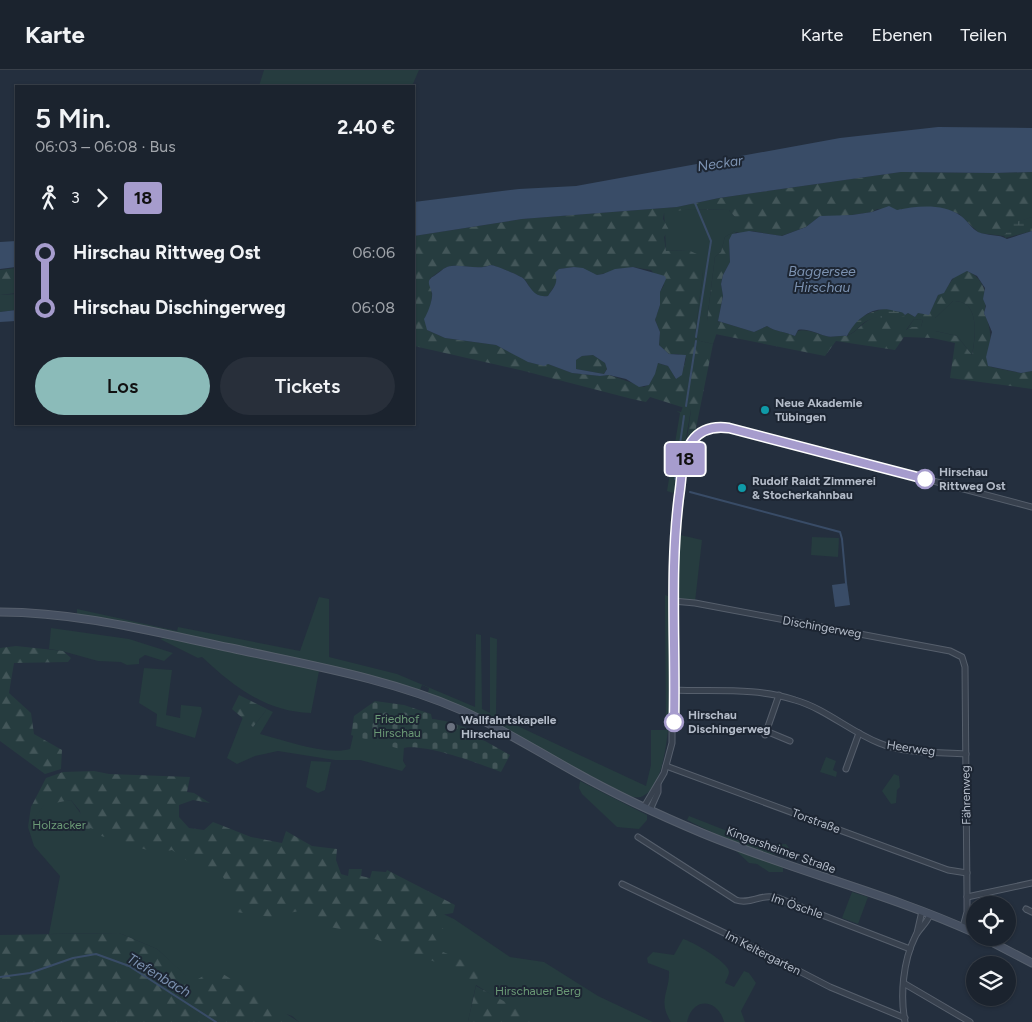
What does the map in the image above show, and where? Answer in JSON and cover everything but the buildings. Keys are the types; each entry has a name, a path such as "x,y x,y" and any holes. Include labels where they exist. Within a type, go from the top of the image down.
{"main road":[{"name":"Kingersheimer Straße","path":"0,612 40,613 98,620 340,672 400,688 477,718 584,777 647,809 754,853 922,911 966,928"},
{"path":"1000,946 1031,961"}],"street":[{"path":"647,809 658,792 658,785 666,766 673,736 672,601 675,534 685,456 693,440 714,426 736,429 1032,507"},
{"name":"Dischingerweg","path":"672,601 695,603 950,651 960,654 965,663"},
{"name":"Fährenweg","path":"965,663 967,896"},
{"name":"Heerweg","path":"673,690 740,691 779,695 821,710 860,734 895,748 966,754"},
{"path":"779,695 766,733 790,741"},
{"path":"846,770 860,734"},
{"name":"Torstraße","path":"666,766 948,870 967,873"},
{"name":"Im Öschle","path":"638,836 736,900 746,902 763,896 772,896 910,949"},
{"path":"972,896 1032,883"},
{"name":"Im Keltergarten","path":"622,884 830,986 905,1020"},
{"path":"1026,909 1032,912"},
{"path":"905,1020 905,984 910,949 922,911"},
{"path":"916,934 927,922 930,914"},
{"name":"Fährenweg","path":"963,927 966,916"},
{"path":"905,984 970,1022"}],"green space":[{"path":"264,70 419,70 412,85 259,85"},
{"path":"901,172 1032,172 1032,217 1017,222 1004,236 979,233 959,214 948,210 927,207 897,210 877,209 872,212 831,218 820,216 806,227 781,236 752,231 743,234 736,232 729,240 730,262 723,275 721,284 723,296 718,321 754,332 767,326 795,336 798,331 805,330 828,337 847,336 872,318 897,317 908,313 915,317 918,313 929,314 938,295 945,290 957,275 967,271 978,278 984,288 986,300 984,313 990,333 991,367 1020,373 1032,371 1032,389 950,378 955,343 932,338 904,337 895,350 836,341 825,356 715,334 720,324 717,321 707,321 715,257 721,252 725,237 735,231 735,217 729,210 691,209 664,213 663,219 669,230 664,237 666,251 688,250 699,255 703,271 695,335 700,341 713,344 695,433 686,447 691,410 650,397 646,402 632,399 524,371 415,346 415,236 522,219 677,207 719,198","holes":["491,265 524,279 535,294 542,296 548,296 557,282 559,269 574,267 597,275 633,267 651,270 664,285 660,292 660,305 655,320 660,332 659,345 669,354 678,354 686,358 683,370 676,379 668,366 657,363 652,380 644,387 609,375 572,373 548,364 531,363 496,345 445,338 427,330 432,296 430,278 451,266 476,267","953,301 962,302 972,312 975,329 972,355 957,336 935,331 935,318","914,319 923,320 921,327 912,327 906,330"]},
{"path":"691,209 729,210 735,217 735,231 725,237 721,252 715,257 707,321 717,321 720,324 713,344 700,341 695,335 703,271 688,250 666,251 664,212"},
{"path":"1032,217 1032,231 1005,238 1004,235 1010,230 1010,224"},
{"path":"15,268 15,293 0,295 0,270"},
{"path":"15,294 15,310 0,312 0,295"},
{"path":"953,301 962,302 972,312 975,338 972,355 957,336 935,331 935,318"},
{"path":"888,308 904,312 905,315 897,318 871,319 864,322 848,335 858,319 870,313"},
{"path":"914,319 923,320 921,327 906,331"},
{"path":"593,355 605,363 607,368 604,374 576,369 576,360 582,356"},
{"path":"683,406 691,410 676,494 667,491 680,413 676,411 681,412"},
{"path":"676,534 702,540 695,602 673,598"},
{"path":"812,537 839,538 838,557 811,555"},
{"path":"665,595 668,596 670,640 670,704 667,736 662,764 654,786 641,797 632,797 495,724 428,693 429,688 422,685 420,690 373,676 77,614 77,609 177,631 178,627 300,651 319,597 329,599 329,657 397,674 475,707 476,634 481,635 482,709 490,713 490,637 497,639 496,716 646,786 651,765 651,730 666,730"},
{"path":"51,628 129,639 173,653 164,661 145,655 139,659 139,664 127,665 121,662 98,661 49,649"},
{"path":"165,638 319,671 311,713 279,708 251,696 202,657 198,658 160,639"},
{"path":"16,646 63,651 71,658 68,662 14,663 9,693 31,713 34,734 62,750 61,769 45,774 0,741 0,648"},
{"path":"144,668 172,670 166,715 180,718 181,705 201,707 202,711 195,738 156,726 157,714 139,703"},
{"path":"239,695 267,709 253,727 232,709"},
{"name":"Friedhof Hirschau","path":"375,701 404,705 431,714 432,719 465,728 479,739 510,755 501,772 435,751 409,747 400,749 351,735 354,716"},
{"path":"267,709 273,712 260,734 317,749 340,751 350,749 354,732 404,748 403,761 406,766 402,771 360,760 335,760 278,751 255,756 237,764 227,758 243,717 253,727"},
{"path":"826,757 836,761 833,770 837,772 836,777 820,772"},
{"path":"311,761 331,762 325,790 318,793 306,787"},
{"path":"94,771 109,774 190,777 187,792 194,793 210,803 193,800 179,805 179,817 189,828 204,830 213,822 251,837 282,843 286,831 312,846 337,849 336,860 341,874 348,876 349,869 362,869 361,876 370,878 372,871 386,872 387,870 455,905 453,913 436,916 434,922 446,931 446,940 418,941 466,962 479,974 476,985 446,966 359,933 316,924 315,912 318,907 270,917 230,911 233,896 222,875 200,870 172,850 157,853 98,835 91,828 83,832 80,811 71,800 44,805 28,827 31,807 46,778 63,772"},
{"path":"894,774 899,776 900,787 897,790 896,803 891,804 882,791"},
{"path":"580,781 647,815 647,820 639,829 617,827 582,794 579,788"},
{"path":"71,800 91,828 124,833 417,902 454,919 510,957 544,962 598,996 653,1022 534,1022 476,985 468,1022 299,1022 292,1016 193,983 157,949 119,933 49,934 60,876 34,846 28,827 44,804"},
{"path":"689,816 763,845 786,844 789,848 787,853 779,855 738,844 687,820"},
{"path":"733,848 778,865 783,868 783,872 769,872 757,864 749,863"},
{"path":"852,892 868,897 858,924 842,918"},
{"path":"119,933 157,949 193,982 215,969 299,1022 0,1022 0,935"},
{"path":"683,939 701,948 723,963 729,972 725,983 734,987 744,971 749,973 756,983 741,1011 745,1022 724,1022 717,1009 706,1004 694,1008 687,1022 671,1022 664,1002 669,971 648,963 647,958 653,952 674,955"},
{"path":"476,986 542,1022 468,1022"}],"water":[{"name":"Neckar","path":"938,127 1032,128 1032,172 901,172 719,198 677,207 522,219 415,236 415,202 519,189 576,186 840,138"},
{"name":"Baggersee Hirschau","path":"889,206 897,210 912,207 938,207 946,209 961,216 978,232 1007,239 1032,231 1032,371 1021,373 988,366 986,357 992,332 984,313 986,306 983,299 985,288 977,276 967,271 952,279 944,293 938,295 929,315 918,313 915,317 908,313 905,315 902,312 880,309 861,318 847,336 828,337 808,330 798,330 795,336 767,326 754,332 718,321 723,296 721,284 723,275 730,262 729,240 732,234 749,231 782,236 806,227 820,216 852,215 872,212"},
{"path":"15,241 15,267 0,269 0,242"},
{"path":"493,265 524,279 533,292 543,296 548,296 556,283 555,273 559,269 583,268 597,275 615,269 633,267 665,276 666,279 660,292 660,305 655,320 660,332 659,345 669,354 686,355 682,375 676,379 668,366 658,363 649,385 639,387 626,379 609,375 572,373 548,364 544,366 528,362 496,345 445,338 427,330 424,319 432,299 429,283 431,278 447,267 452,266 486,267","holes":["593,355 605,363 607,369 604,374 576,369 576,360 582,356"]},
{"path":"15,310 15,321 0,322 0,312"},
{"path":"847,583 850,605 835,607 832,585"}],"waterway":[{"path":"695,203 711,241 696,337"},
{"path":"686,406 696,341"},
{"path":"675,479 684,416"},
{"path":"690,492 840,532 846,583"},
{"name":"Tiefenbach","path":"0,977 30,973 73,958 96,954 129,966 216,1022"}],"bus line":[{"name":"18","path":"674,722 672,601 675,534 685,456 690,444 696,437 714,426 736,429 925,479"}],"place":[{"name":"Neue Akademie Tübingen","path":"765,410"},
{"name":"Hirschau Rittweg Ost","path":"925,479"},
{"name":"Rudolf Raidt Zimmerei & Stocherkahnbau","path":"742,488"},
{"name":"Hirschau Dischingerweg","path":"674,722"},
{"name":"Wallfahrtskapelle Hirschau","path":"451,727"}],"park label":[{"name":"Holzacker","path":"59,825"},
{"name":"Hirschauer Berg","path":"538,991"}]}
